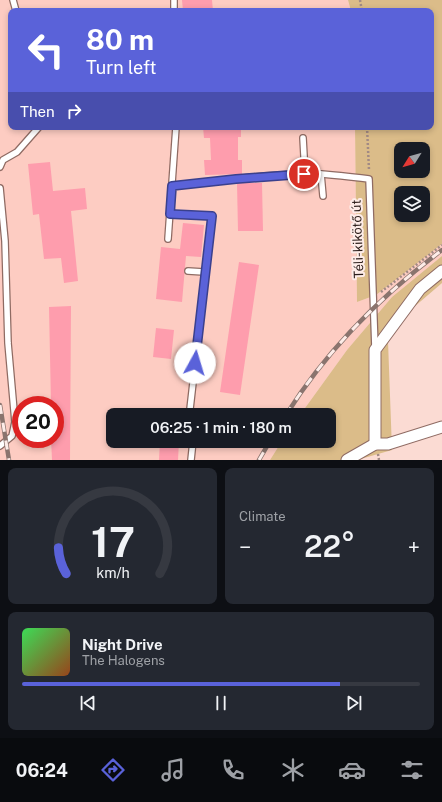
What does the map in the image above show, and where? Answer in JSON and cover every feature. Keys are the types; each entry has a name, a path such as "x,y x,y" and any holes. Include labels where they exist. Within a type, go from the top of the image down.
{"street":[{"path":"375,350 420,290 442,271"},
{"name":"Téli-kikötő út","path":"375,350 375,444"},
{"path":"347,460 375,444 388,444 442,427"}],"lane":[{"path":"0,167 3,160 17,152 35,130"},
{"path":"168,239 176,130"},
{"path":"303,138 304,174"},
{"path":"172,186 304,174 321,174 369,179"},
{"path":"321,174 323,196"},
{"name":"Téli-kikötő út","path":"369,179 375,350"},
{"path":"0,188 5,241 8,343 15,422 15,429 12,436 0,446"},
{"path":"170,214 212,216 204,272 190,408"},
{"path":"188,271 204,272"},
{"path":"191,460 192,448"}],"path":[{"path":"367,130 369,179"},
{"path":"373,299 402,274 442,245"}],"shaded area":[{"path":"0,0 348,0 350,8 8,8 8,130 355,130 357,302 376,295 442,244 442,256 392,297 347,350 305,408 106,408 106,448 278,448 270,460 0,460"},
{"path":"348,0 442,0 442,244 376,295 357,302 355,130 434,130 434,8 350,8"},
{"path":"442,256 442,283 414,307 388,341 392,450 357,460 270,460 278,448 336,448 336,408 305,408 347,350 392,297"}],"building":[{"path":"182,0 212,0 213,8 183,8"},
{"path":"203,130 241,130 241,137 238,137 238,160 242,160 242,174 205,175 204,160 211,160 210,138 204,138"},
{"path":"50,162 53,191 85,188 87,209 71,211 78,281 64,283 61,258 44,259 39,214 33,215 28,164"},
{"path":"237,183 262,183 263,231 238,231"},
{"path":"183,223 204,225 201,257 186,256 182,302 156,299 161,247 180,249"},
{"path":"239,262 259,265 240,395 220,392"},
{"path":"71,306 70,460 52,460 51,448 64,448 64,396 51,396 49,307"},
{"path":"156,328 174,330 171,359 153,357"},
{"path":"160,448 179,448 178,460 159,460"}],"railway":[{"path":"291,408 319,369 356,325 398,286 442,250"},
{"path":"0,405 9,460"},
{"path":"259,460 266,448"}],"route":[{"path":"195,363 204,272 212,216 170,214 172,186 304,174"}]}
